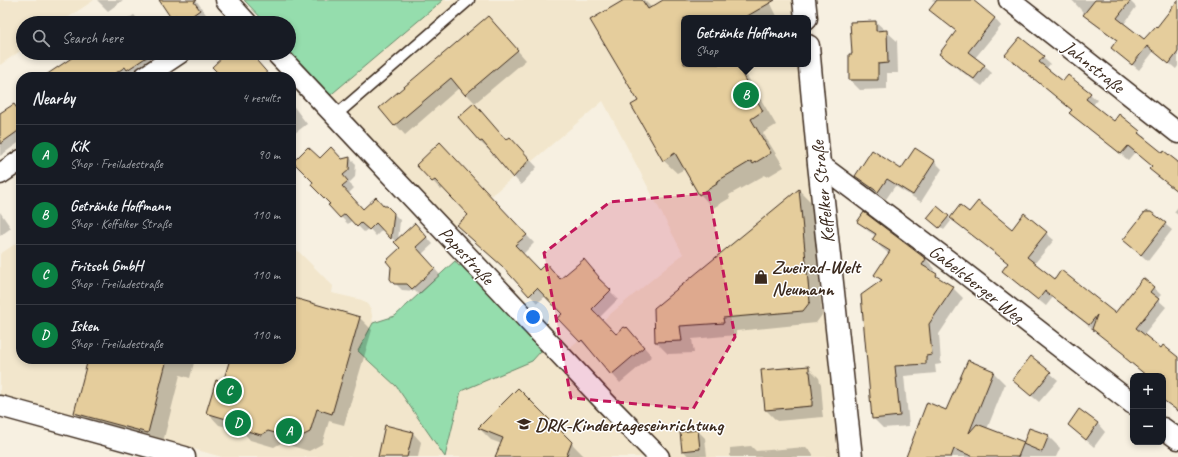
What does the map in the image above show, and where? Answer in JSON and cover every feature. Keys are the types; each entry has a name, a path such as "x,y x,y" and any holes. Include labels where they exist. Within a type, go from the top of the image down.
{"street":[{"path":"804,0 806,15"},
{"name":"Jahnstraße","path":"1009,0 1178,133"},
{"path":"152,72 170,60"},
{"name":"Papestraße","path":"283,60 294,72"},
{"name":"Keffelker Straße","path":"810,67 850,457"},
{"name":"Papestraße","path":"296,74 604,401 659,457"},
{"path":"0,174 16,163"},
{"name":"Gabelsberger Weg","path":"819,164 950,262 1130,402"},
{"path":"0,406 185,457"},
{"path":"1166,430 1178,439"}],"lane":[{"path":"335,116 469,0"}],"highlighted area":[{"path":"709,193 735,337 693,409 571,398 544,253 610,202"}],"shaded area":[{"path":"0,0 94,0 70,16 16,16 16,54 0,65"},
{"path":"443,0 799,0 801,15 681,15 681,67 806,67 844,457 446,457 461,390 532,361 540,351 529,339 568,349 683,254 603,101 453,228 327,98"},
{"path":"16,243 16,364 296,364 296,249 333,286 332,293 362,300 371,309 373,323 358,351 396,386 445,457 222,457 0,395 0,254"}],"green space":[{"path":"244,0 443,0 327,98 295,60 296,16 259,16"},
{"path":"455,261 459,266 464,264 541,351 532,361 461,391 445,457 396,386 358,351 373,323 395,316"}],"building":[{"path":"159,0 197,0 194,2 200,10 192,16 170,16"},
{"path":"624,0 642,0 648,9 663,0 775,0 749,15 681,15 681,67 738,67 763,111 751,119 771,153 753,164 751,161 716,182 717,184 699,195 675,153 663,161 631,105 638,101 590,20"},
{"path":"937,0 973,0 995,18 968,52 985,65 974,79 939,54 956,31 929,10"},
{"path":"1095,0 1131,0 1117,18 1144,39 1156,26 1157,27 1178,0 1178,52 1169,64 1147,46 1132,65 1111,48 1117,40 1083,15"},
{"path":"488,16 518,50 465,95 451,78 394,126 379,108"},
{"path":"876,21 876,31 887,30 888,63 878,64 878,80 849,80 849,54 852,54 850,22"},
{"path":"1020,37 1044,56 1039,62 1063,81 1068,75 1091,93 1086,99 1114,121 1119,114 1140,131 1138,133 1163,153 1164,151 1178,162 1178,192 1149,169 1152,166 1128,146 1121,154 1069,113 1072,110 1005,55"},
{"path":"68,60 142,60 127,70 125,67 118,72 50,72"},
{"path":"220,60 256,60 267,72 217,72 212,67"},
{"path":"474,103 506,140 510,137 530,159 513,178 482,141 480,142 458,117"},
{"path":"14,104 16,107 16,133 0,144 0,113"},
{"path":"440,142 527,235 515,245 539,270 546,263 560,279 584,259 599,277 598,278 611,290 592,309 616,334 624,327 627,327 644,347 611,375 582,340 580,342 557,318 562,314 537,288 529,296 502,266 456,225 468,215 435,180 432,182 416,165"},
{"path":"308,147 320,158 331,147 342,159 350,157 349,170 343,175 348,181 342,186 363,209 376,197 384,206 387,206 394,213 391,239 376,223 369,230 361,223 357,227 345,214 340,218 328,205 330,204 311,185 313,182 296,165 296,159"},
{"path":"915,148 935,161 913,195 887,179 878,192 855,176 872,150 901,169"},
{"path":"799,189 810,302 803,311 723,318 724,323 680,326 682,341 655,342 654,308"},
{"path":"978,201 1012,229 1024,213 1047,232 1027,257 1055,279 1061,270 1115,313 1143,278 1154,287 1150,292 1159,299 1136,328 1161,348 1163,345 1178,357 1178,411 1166,402 1166,373 1143,373 1124,357 1125,355 1092,329 1097,315 1089,325 1045,291 1038,300 1002,271 1008,263 950,218 960,205 969,212"},
{"path":"937,206 949,216 939,228 927,218"},
{"path":"864,212 926,259 922,265 954,287 929,324 932,355 926,356 926,364 895,366 900,416 872,419 861,295 882,280 874,275 890,251 872,240 876,234 857,222"},
{"path":"1145,212 1151,212 1166,223 1141,255 1123,240"},
{"path":"415,223 427,237 416,247 435,268 412,289 407,284 394,284 390,279 391,267 386,261 400,248 394,242"},
{"path":"296,298 360,317 332,414 317,409 310,432 296,439 268,431 261,435 237,428 233,421 206,413 216,380 223,382 228,364 296,364"},
{"path":"1031,356 1051,372 1031,396 1012,380"},
{"path":"968,360 994,371 969,433 977,424 1024,442 1018,457 974,457 954,449 951,457 906,457 927,402 946,410"},
{"path":"87,364 166,364 148,433 74,413"},
{"path":"809,366 813,399 812,406 765,410 761,370"},
{"path":"518,388 572,442 566,457 495,457 503,438 478,428"},
{"path":"1079,409 1098,423 1086,440 1068,425"},
{"path":"385,425 413,432 407,457 378,457"},
{"path":"1029,428 1049,435 1042,452 1023,444"},
{"path":"698,430 700,449 682,451 680,432"}],"place":[{"name":"Getränke Hoffmann","path":"746,95"},
{"name":"Zweirad-Welt Neumann","path":"761,277"},
{"name":"Fritsch GmbH","path":"229,391"},
{"name":"Isken","path":"238,423"},
{"name":"DRK-Kindertageseinrichtung","path":"524,424"},
{"name":"KiK","path":"289,431"}]}
